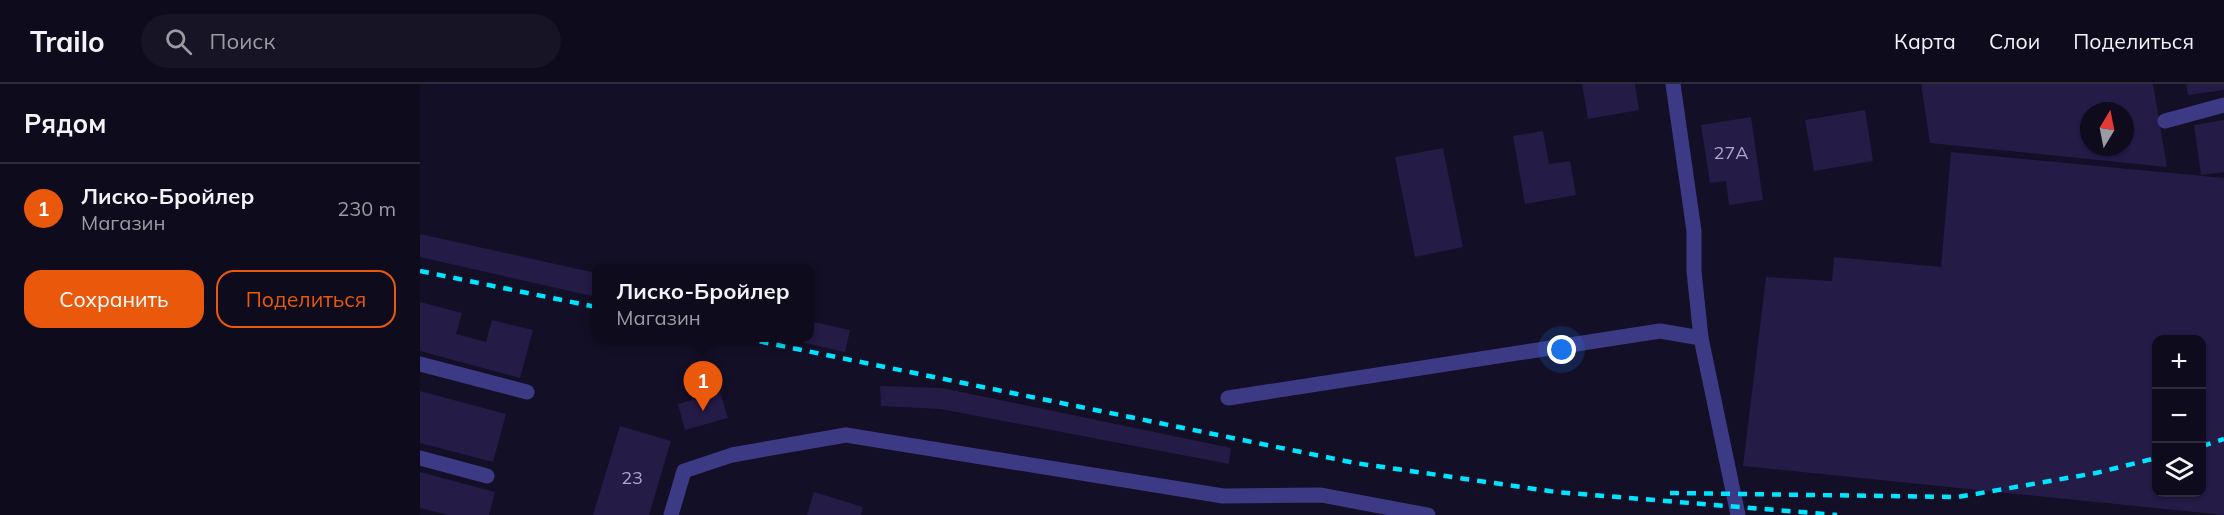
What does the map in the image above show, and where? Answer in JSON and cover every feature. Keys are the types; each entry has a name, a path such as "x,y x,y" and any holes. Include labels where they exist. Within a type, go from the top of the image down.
{"street":[{"path":"1673,84 1694,231 1694,271 1701,338 1738,515"},
{"path":"2165,121 2224,105"},
{"path":"1228,398 1660,331 1701,338"},
{"path":"420,364 527,392"},
{"path":"671,515 684,471 732,455 846,435 1224,496 1322,495 1428,515"},
{"path":"420,458 487,476"}],"building":[{"path":"1582,84 1635,84 1639,110 1588,119"},
{"path":"1921,84 2153,84 2167,167 1930,143"},
{"path":"2186,84 2224,84 2224,90 2188,95"},
{"path":"1865,110 1873,161 1814,171 1805,120"},
{"path":"1751,117 1763,200 1729,205 1726,181 1710,183 1701,125"},
{"path":"2224,120 2224,172 2201,175 2194,125"},
{"path":"1543,131 1549,164 1570,161 1576,195 1525,204 1513,136"},
{"path":"1443,148 1463,247 1415,257 1395,157"},
{"path":"1951,152 2224,178 2224,515 1743,466 1766,277 1832,281 1834,257 1941,267"},
{"path":"420,234 592,272 592,296 420,257"},
{"path":"420,302 462,313 456,334 486,342 492,320 533,330 520,378 420,351"},
{"path":"814,322 850,330 845,352 801,342 814,342"},
{"path":"880,386 942,388 1231,448 1229,464 941,409 881,406"},
{"path":"420,391 506,414 493,462 420,443"},
{"path":"720,392 728,418 685,430 678,404"},
{"path":"620,426 671,441 649,515 593,515"},
{"path":"420,472 495,492 489,515 448,515 420,508"},
{"path":"814,492 863,507 861,515 807,515"}],"railway":[{"path":"420,271 592,306"},
{"path":"763,342 1355,463 1556,492 1837,515"},
{"path":"2206,445 2224,439"},
{"path":"1670,493 1958,497 2096,473 2152,459"}],"place":[{"name":"Лиско-Бройлер","path":"703,411"}]}
